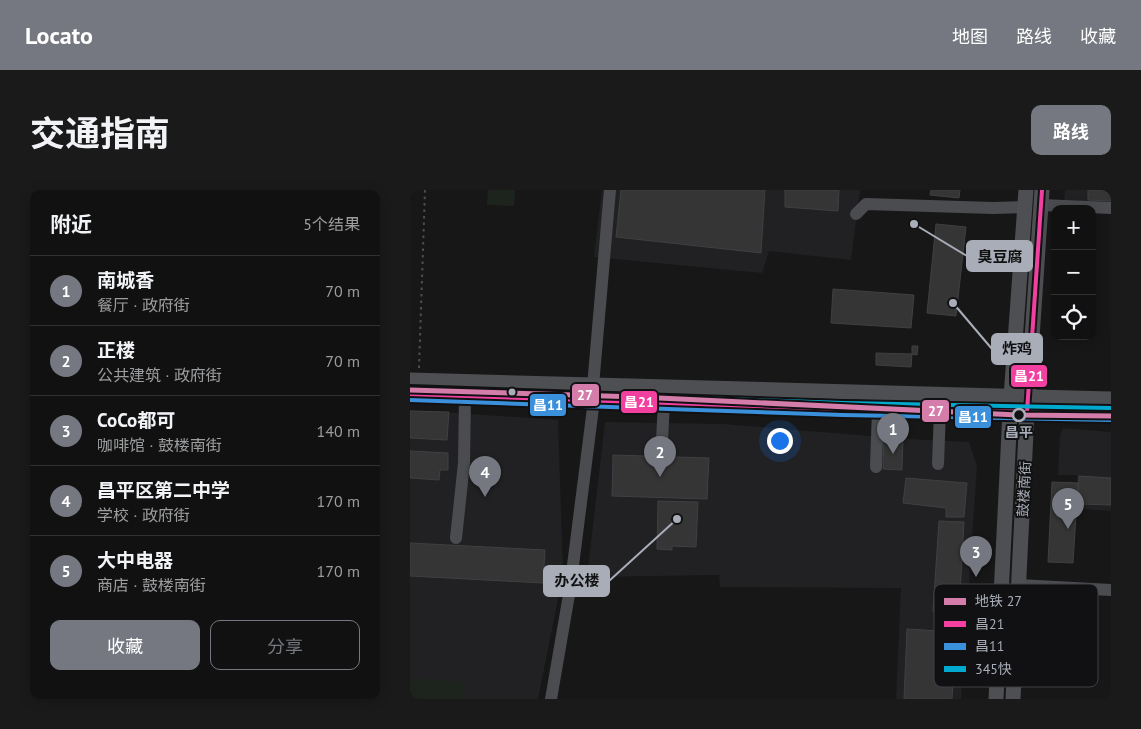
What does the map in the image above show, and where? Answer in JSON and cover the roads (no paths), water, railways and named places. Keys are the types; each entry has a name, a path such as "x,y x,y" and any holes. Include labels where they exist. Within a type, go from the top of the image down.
{"main road":[{"name":"鼓楼南街","path":"1002,584 1011,404 1026,190"},
{"name":"鼓楼南街","path":"1019,584 1041,197"},
{"path":"414,380 594,393 1011,404 1111,399"},
{"path":"410,394 465,396 594,393 664,402 878,409 940,410 1011,404"},
{"path":"1028,404 1111,414"}],"street":[{"path":"560,699 551,699 570,589 594,393 610,190"},
{"path":"1041,197 1111,208"},
{"path":"856,214 866,204 993,208 1025,207"},
{"path":"456,538 464,463 465,396"},
{"path":"662,440 664,402"},
{"path":"876,467 878,409"},
{"path":"938,464 940,410"},
{"path":"1098,589 1111,590"}],"metro line":[{"name":"27","path":"410,390 638,397 1018,415 1111,416"}],"place":[{"name":"臭豆腐","path":"914,224"},
{"name":"炸鸡","path":"953,303"},
{"name":"昌平","path":"1019,415"},
{"name":"南城香","path":"893,454"},
{"name":"正楼","path":"660,477"},
{"name":"昌平区第二中学","path":"485,497"},
{"name":"办公楼","path":"677,519"},
{"name":"大中电器","path":"1068,529"},
{"name":"CoCo都可","path":"976,577"}]}
